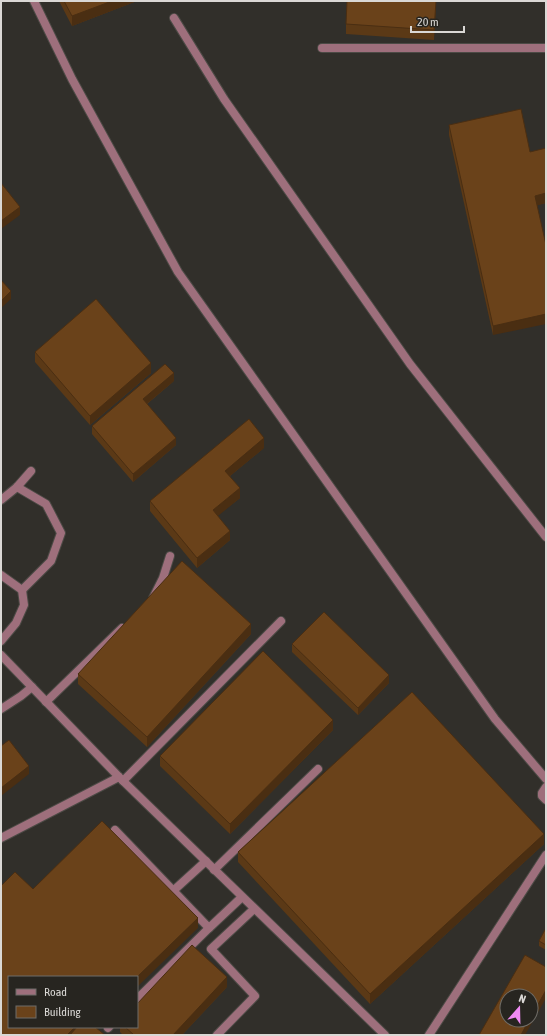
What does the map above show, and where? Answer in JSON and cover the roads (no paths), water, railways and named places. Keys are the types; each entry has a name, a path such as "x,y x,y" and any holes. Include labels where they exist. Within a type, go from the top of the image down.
{"street":[{"path":"34,1 72,79 178,272 495,719 546,779"},
{"path":"174,18 224,99 410,364 546,537"},
{"path":"322,48 546,48"},
{"path":"1,500 17,487 30,471"},
{"path":"17,487 46,504 60,533 51,561 22,590"},
{"path":"147,603 152,598 163,578 170,556"},
{"path":"1,575 22,590 24,605 16,623 1,641"},
{"path":"46,702 130,620"},
{"path":"1,838 121,779 281,621"},
{"path":"1,655 121,779 385,1035"},
{"path":"1,709 32,687"},
{"path":"214,870 318,769"},
{"path":"546,787 542,793 542,796 546,800"},
{"path":"115,830 209,928"},
{"path":"429,1035 546,855"},
{"path":"173,891 206,861"},
{"path":"138,998 242,897"},
{"path":"217,1035 255,996 211,949 254,909"}]}
